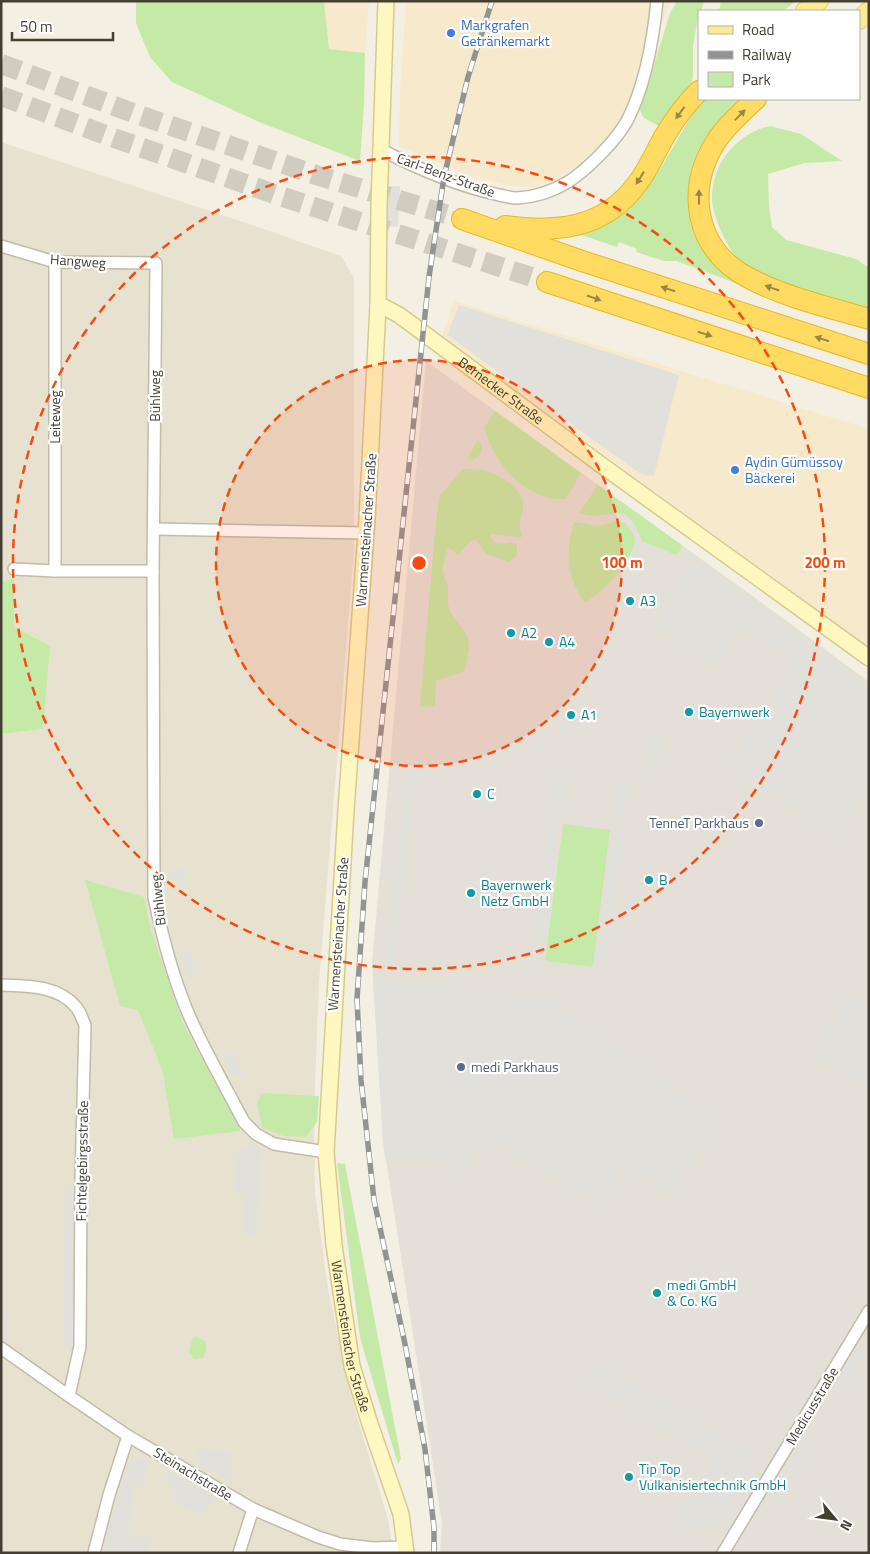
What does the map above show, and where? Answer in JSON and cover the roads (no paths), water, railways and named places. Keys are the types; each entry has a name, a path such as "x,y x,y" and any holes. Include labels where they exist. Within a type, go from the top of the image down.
{"highway":[{"path":"698,92 682,109 637,184 626,197 594,219 579,225 556,229 526,229 462,219 582,261 869,354"},
{"path":"755,100 716,141 707,157 700,176 700,219 710,244 733,268 762,285 869,319"},
{"path":"547,282 869,388"}],"main road":[{"path":"806,10 819,1"}],"street":[{"path":"378,306 379,205 386,1"},
{"name":"Carl-Benz-Straße","path":"382,150 444,178 484,192 516,198 542,194 568,182 612,142 628,120 650,53 658,1"},
{"name":"Hangweg","path":"1,246 55,262 156,263"},
{"name":"Leiteweg","path":"55,262 55,571"},
{"name":"Bühlweg","path":"156,263 153,571 154,897 161,933 192,1023 244,1122 256,1134 274,1144 326,1152"},
{"name":"Warmensteinacher Straße","path":"378,306 366,533 346,810 326,1152 334,1246 352,1366 401,1514 406,1550"},
{"name":"Bernecker Straße","path":"378,306 399,314 585,452 869,658"},
{"path":"154,529 366,533"},
{"path":"14,569 153,571"},
{"name":"Fichtelgebirgsstraße","path":"1,985 44,988 59,994 76,1007 85,1025 81,1180 80,1346 69,1396"},
{"name":"Medicusstraße","path":"723,1553 869,1311"},
{"name":"Steinachstraße","path":"1,1348 128,1436 254,1509 318,1537 340,1544 406,1550"},
{"path":"94,1553 109,1495 128,1436"},
{"path":"239,1553 254,1509"}],"tunnel":[{"path":"1,64 136,114 316,175 462,219"},
{"path":"1,96 283,197 547,282"}],"railway":[{"path":"434,1553 434,1528 425,1449 374,1200 361,1080 357,999 365,882 429,277 444,177 468,77 492,1"}],"place":[{"name":"Markgrafen Getränkemarkt","path":"451,33"},
{"name":"Aydin Gümüssoy Bäckerei","path":"735,470"},
{"name":"A3","path":"630,601"},
{"name":"A2","path":"511,633"},
{"name":"A4","path":"549,642"},
{"name":"Bayernwerk","path":"689,712"},
{"name":"A1","path":"571,715"},
{"name":"C","path":"477,794"},
{"name":"TenneT Parkhaus","path":"759,823"},
{"name":"B","path":"649,880"},
{"name":"Bayernwerk Netz GmbH","path":"471,893"},
{"name":"medi Parkhaus","path":"461,1067"},
{"name":"medi GmbH & Co. KG","path":"657,1293"},
{"name":"Tip Top Vulkanisiertechnik GmbH","path":"629,1477"}]}
